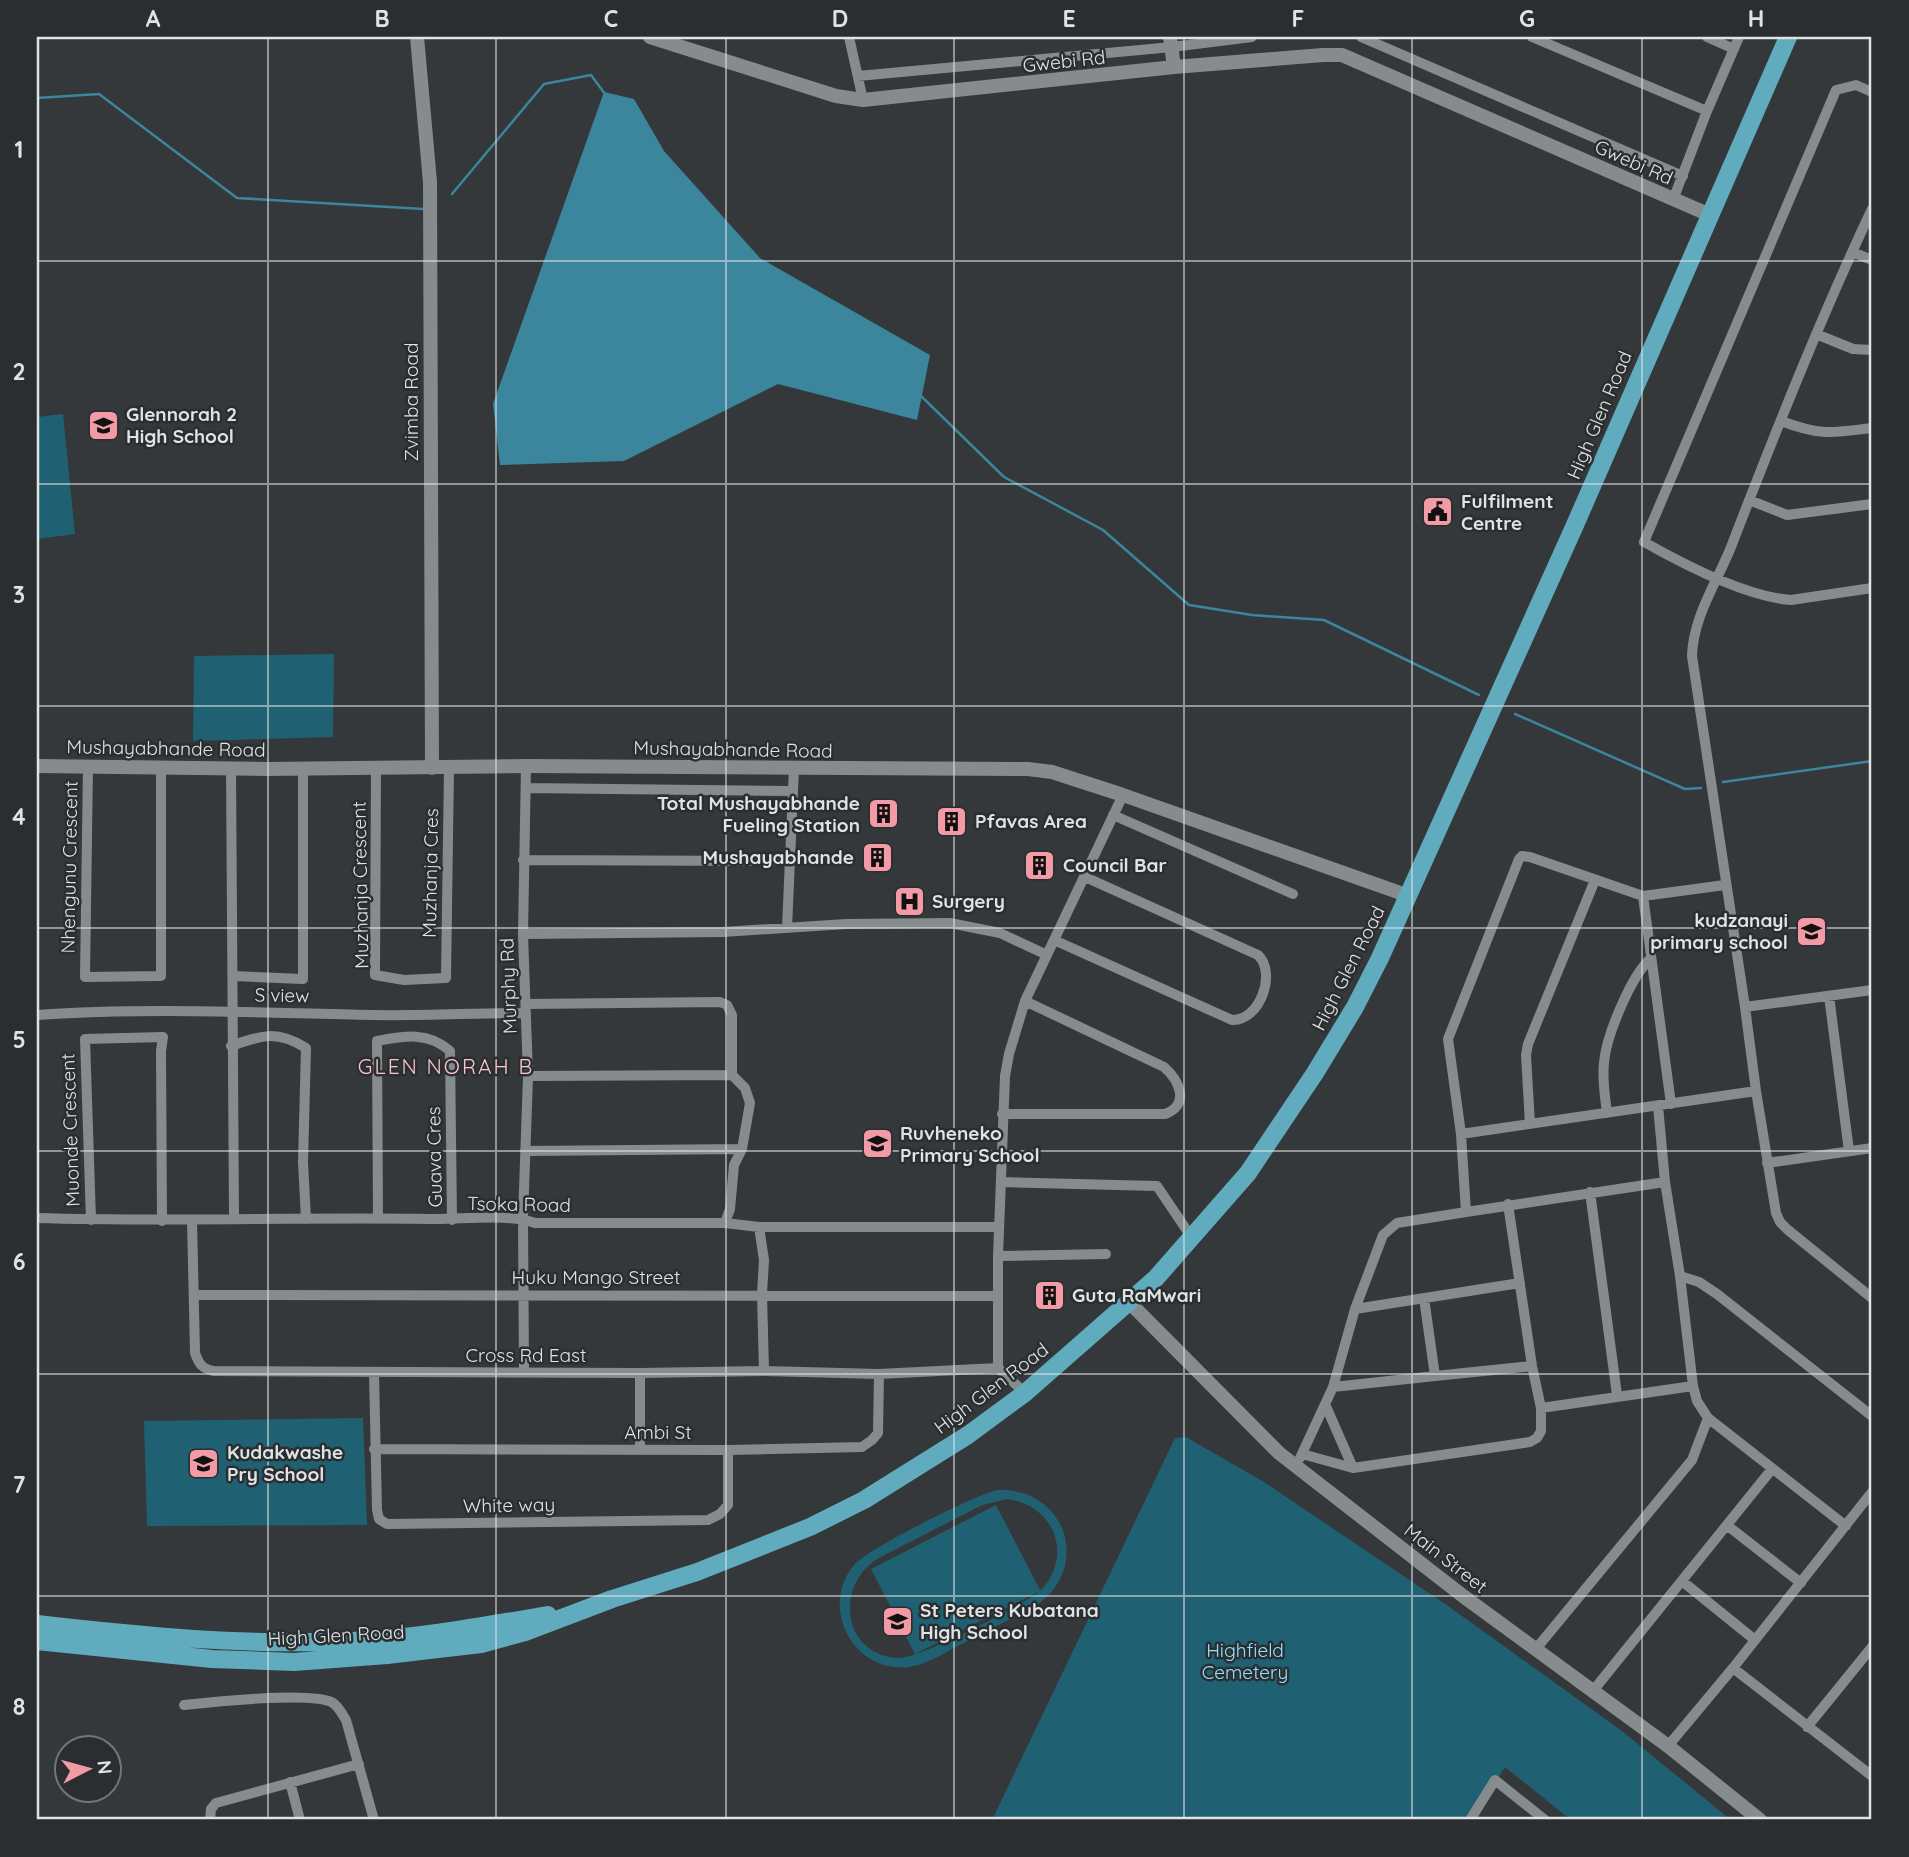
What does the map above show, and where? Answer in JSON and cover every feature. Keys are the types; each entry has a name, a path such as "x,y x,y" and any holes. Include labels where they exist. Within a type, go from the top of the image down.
{"main road":[{"name":"High Glen Road","path":"37,1641 212,1659 294,1662 387,1656 481,1644 525,1632 697,1572 810,1527 864,1500 968,1436 1025,1393 1130,1303 1192,1238 1248,1173 1315,1073 1355,1007 1409,895 1575,525 1788,37"},
{"name":"High Glen Road","path":"37,1624 213,1641 353,1641 433,1634 589,1608"}],"street":[{"name":"Zvimba Road","path":"416,37 430,182 432,768"},
{"name":"Gwebi Rd","path":"650,37 836,96 863,100 1174,67 1342,55 1710,215"},
{"path":"849,37 863,100"},
{"path":"858,76 1171,42 1252,37"},
{"path":"1361,37 1683,176"},
{"path":"1532,37 1707,111"},
{"path":"1707,37 1734,49"},
{"path":"1673,200 1739,37"},
{"path":"1171,42 1174,67"},
{"path":"1872,92 1856,85 1836,90 1644,542 1718,578 1769,597 1791,600 1872,588"},
{"path":"1872,209 1816,334 1692,640 1692,656 1725,885 1776,1213 1780,1222 1872,1298"},
{"path":"1852,252 1872,260"},
{"path":"1816,334 1853,349 1872,349"},
{"path":"1781,421 1815,432 1872,428"},
{"path":"1749,500 1787,515 1872,503"},
{"name":"Mushayabhande Road","path":"37,766 1028,769 1052,772 1122,795 1409,895"},
{"name":"Nhengunu Crescent","path":"88,766 85,977 161,976 161,767"},
{"name":"Murphy Rd","path":"524,1372 523,1219 528,1076 523,934 526,766"},
{"path":"231,767 234,1217"},
{"name":"Muzhanja Crescent","path":"376,767 375,975 404,980 446,978"},
{"path":"233,976 303,979 303,768"},
{"name":"Muzhanja Cres","path":"446,978 449,768"},
{"path":"787,928 794,768"},
{"path":"526,788 793,791"},
{"path":"1025,1393 998,1368 1002,1114 1009,1054 1025,1001 1122,795"},
{"path":"1113,815 1293,894"},
{"path":"1466,1212 1461,1134 1448,1039 1519,859 1526,856 1643,896 1725,885"},
{"path":"523,860 789,861"},
{"path":"1054,940 1232,1020 1244,1019 1256,1006 1267,971 1264,961 1258,955 1085,877"},
{"path":"1530,1124 1526,1055 1528,1044 1595,880"},
{"path":"1643,896 1671,1104"},
{"path":"523,934 723,932 846,924 950,923 1000,933 1047,955"},
{"path":"1607,1113 1603,1070 1609,1041 1635,977 1651,958"},
{"path":"1745,1007 1872,990"},
{"path":"1829,996 1849,1151"},
{"path":"1002,1114 1165,1114 1179,1105 1181,1096 1178,1085 1164,1067 1025,1001"},
{"name":"S view","path":"37,1015 80,1012 231,1011 374,1015 720,1002 727,1005 732,1015 732,1075"},
{"path":"231,1046 271,1035 286,1037 306,1048 303,1162 306,1219"},
{"name":"Guava Cres","path":"378,1218 377,1041 410,1036 424,1037 440,1043 450,1051 452,1220"},
{"name":"Muonde Crescent","path":"90,1220 85,1039 163,1037 160,1051 162,1221"},
{"path":"528,1076 732,1075 745,1088 750,1103 742,1149 734,1165 730,1209 724,1223"},
{"path":"1461,1134 1756,1091"},
{"path":"1658,1106 1665,1182 1697,1401 1708,1418 1846,1526"},
{"path":"1767,1163 1872,1148"},
{"path":"525,1152 742,1149"},
{"path":"1001,1182 1157,1186 1192,1238"},
{"path":"1508,1204 1532,1366 1541,1408 1541,1431 1538,1438 1530,1442 1353,1468 1299,1460 1333,1387 1355,1308 1383,1235 1391,1227 1397,1223 1508,1204 1665,1182"},
{"path":"1590,1192 1617,1395"},
{"name":"Tsoka Road","path":"37,1218 162,1221 234,1217 523,1219 535,1223 724,1223 760,1227 999,1227"},
{"name":"Cross Rd East","path":"192,1221 195,1353 199,1364 206,1370 374,1373 764,1371 879,1374 998,1368"},
{"path":"760,1227 764,1260 764,1371"},
{"path":"998,1256 1106,1254"},
{"path":"1680,1276 1699,1282 1717,1294 1872,1416"},
{"path":"1355,1308 1520,1283"},
{"name":"Huku Mango Street","path":"194,1295 998,1296"},
{"path":"1424,1298 1435,1376"},
{"name":"Main Street","path":"1130,1303 1279,1453 1299,1460 1535,1650 1668,1746 1760,1820"},
{"path":"1333,1387 1532,1366"},
{"name":"White way","path":"374,1373 377,1510 379,1519 387,1524 708,1520 720,1514 728,1505 728,1450"},
{"path":"640,1373 640,1450"},
{"name":"Ambi St","path":"374,1449 728,1450 862,1447 878,1433 879,1374"},
{"path":"1541,1408 1693,1386"},
{"path":"1325,1404 1353,1468"},
{"path":"1535,1650 1692,1460 1708,1418"},
{"path":"1592,1692 1772,1469"},
{"path":"1668,1746 1872,1492"},
{"path":"1728,1526 1801,1583"},
{"path":"1682,1581 1755,1640"},
{"path":"1807,1727 1871,1653"},
{"path":"1733,1668 1872,1776"},
{"path":"184,1705 225,1700 304,1698 331,1701 346,1720 374,1820"},
{"path":"210,1820 211,1809 216,1803 359,1764"},
{"path":"1470,1820 1496,1780 1545,1820"},
{"path":"290,1782 300,1820"}],"green space":[{"path":"63,414 75,534 37,539 37,417"},
{"path":"334,654 333,737 193,741 194,656"},
{"path":"363,1418 367,1525 147,1526 144,1421"},
{"name":"Highfield Cemetery","path":"1186,1437 1264,1482 1448,1606 1622,1731 1731,1820 1571,1820 1505,1767 1471,1820 992,1820 1175,1438"},
{"path":"997,1490 1021,1493 1041,1502 1055,1516 1064,1533 1067,1552 1063,1572 1052,1591 1034,1607 934,1659 909,1667 889,1666 872,1660 858,1649 847,1634 841,1617 840,1599 844,1581 855,1564 865,1556 946,1512","holes":["1007,1499 1036,1510 1047,1520 1054,1532 1057,1546 1052,1574 1043,1588 1040,1590 996,1505 871,1569 915,1654 898,1658 880,1654 865,1645 856,1633 850,1602 854,1586 863,1571 877,1559 982,1505","1040,1591 970,1630 916,1654"]}],"shaded area":[{"path":"604,92 634,99 664,151 760,258 930,355 917,420 778,384 624,461 500,465 493,404"}],"waterway":[{"path":"452,194 544,84 591,75 605,94"},
{"path":"37,98 99,94 237,198 423,209"},
{"path":"920,395 1004,477 1103,530 1189,605 1252,615 1324,620 1479,695"},
{"path":"1515,714 1685,789 1701,788"},
{"path":"1723,782 1872,761"}],"place":[{"name":"Glennorah 2 High School","path":"103,425"},
{"name":"Fulfilment Centre","path":"1438,512"},
{"name":"Total Mushayabhande Fueling Station","path":"883,814"},
{"name":"Pfavas Area","path":"952,821"},
{"name":"Mushayabhande","path":"877,857"},
{"name":"Council Bar","path":"1040,865"},
{"name":"Surgery","path":"909,901"},
{"name":"kudzanayi primary school","path":"1811,931"},
{"name":"Ruvheneko Primary School","path":"877,1144"},
{"name":"Guta RaMwari","path":"1049,1295"},
{"name":"Kudakwashe Pry School","path":"204,1463"},
{"name":"St Peters Kubatana High School","path":"897,1621"}],"district":[{"name":"GLEN NORAH B","path":"446,1066"}]}
